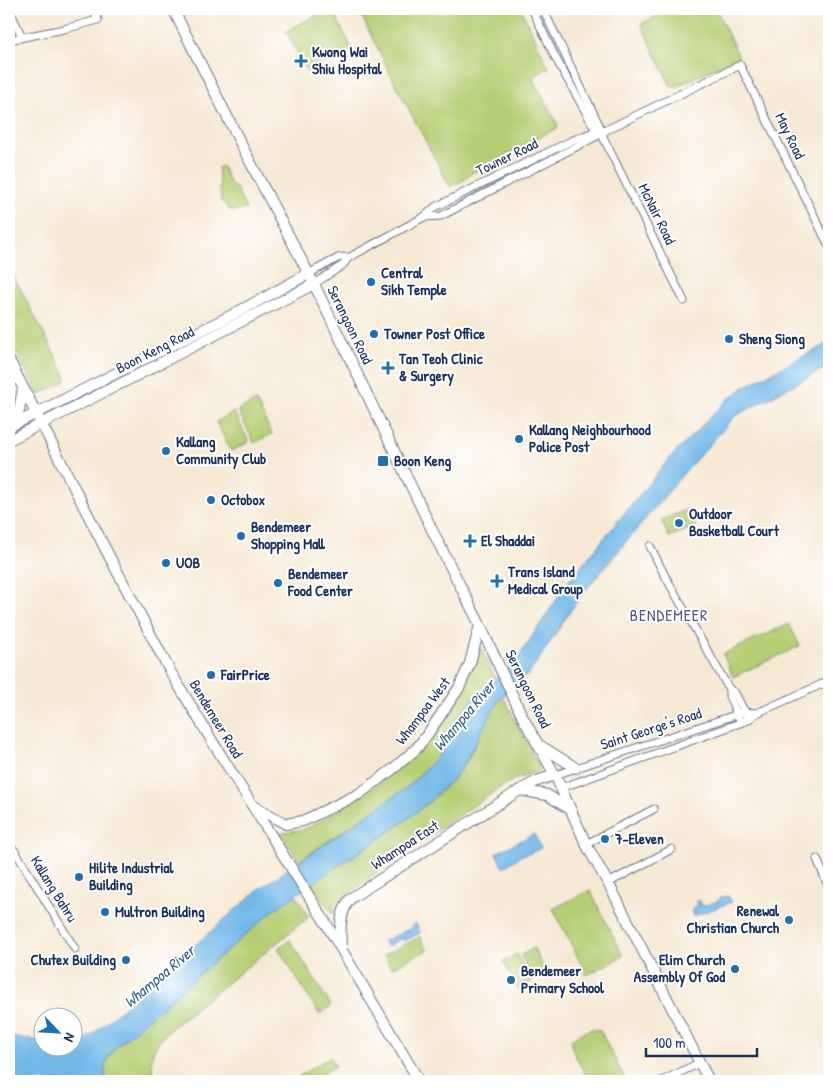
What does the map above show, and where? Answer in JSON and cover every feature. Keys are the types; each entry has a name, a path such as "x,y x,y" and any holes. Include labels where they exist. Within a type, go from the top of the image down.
{"main road":[{"name":"Serangoon Road","path":"173,9 314,284 431,528 480,625 523,718 556,775 587,846 608,883 709,1081"},
{"name":"Boon Keng Road","path":"10,427 230,316 308,274"},
{"name":"Boon Keng Road","path":"9,440 314,284"},
{"name":"Bendemeer Road","path":"9,360 170,672 341,948 419,1081"},
{"path":"10,427 19,411 23,388"},
{"name":"Whampoa West","path":"251,804 286,824 304,821 359,794 393,769 427,735 459,688 473,655 480,625"},
{"path":"539,744 576,768"},
{"name":"Whampoa East","path":"341,948 344,908 351,898 520,790 537,781 556,775"},
{"path":"520,790 547,795 571,810"}],"street":[{"path":"9,9 22,37"},
{"path":"9,40 98,20 93,9"},
{"name":"McNair Road","path":"532,9 555,57 602,133"},
{"name":"McNair Road","path":"543,9 684,301"},
{"name":"Towner Road","path":"314,284 343,265 348,258 424,218 435,207 572,141 602,133 740,65"},
{"name":"May Road","path":"740,65 829,246"},
{"name":"Towner Road","path":"308,274 340,257 348,258"},
{"path":"650,546 729,689 732,702 741,713"},
{"name":"Saint George's Road","path":"561,788 673,746 744,722 757,713 829,680"},
{"path":"729,689 735,693 744,722"},
{"path":"724,719 732,702"},
{"name":"Saint George's Road","path":"556,775 741,713 757,713"},
{"path":"587,846 592,841 654,809"},
{"name":"Kallang Bahru","path":"9,846 14,851 75,949"},
{"path":"608,883 672,849"},
{"path":"817,859 829,888"},
{"path":"662,1081 699,1063"}],"green space":[{"path":"332,9 352,49 307,72 286,31"},
{"path":"358,9 521,9 549,68 532,77 559,127 472,173 464,180 450,187"},
{"path":"672,9 716,9 739,57 675,87 670,85 641,24"},
{"path":"222,166 232,187 235,186 246,209 231,211 221,201 218,168"},
{"path":"9,267 64,372 66,381 38,395 9,337"},
{"path":"256,401 272,434 254,443 238,410"},
{"path":"234,412 249,442 231,451 216,422"},
{"name":"Outdoor Basketball Court","path":"689,509 696,526 669,537 661,520"},
{"path":"789,624 800,646 733,677 723,654"},
{"path":"480,646 495,678 469,703 459,717 438,756 409,786 299,861 280,833 305,829 321,821 359,798 411,757 474,663"},
{"path":"503,696 541,770 513,780 501,787 384,867 335,904 333,914 311,884 405,821 439,793 462,769 496,705"},
{"path":"590,890 623,956 587,975 553,909"},
{"path":"295,894 309,917 176,1024 163,1037 152,1055 156,1081 107,1081 105,1076 106,1062 117,1046 265,917"},
{"path":"420,937 427,950 391,968 384,955"},
{"path":"290,940 331,1006 319,1014 278,948"},
{"path":"534,948 545,971 532,978 521,955"},
{"path":"517,954 531,982 518,989 503,961"},
{"path":"591,1029 599,1030 602,1034 626,1081 589,1081 574,1052 572,1041 573,1038"},
{"path":"330,1057 335,1066 319,1076 323,1081 306,1081 296,1078"}],"water":[{"name":"Whampoa River","path":"829,343 829,366 735,416 684,473 579,598 529,674 499,700 462,767 454,778 432,799 409,818 275,909 117,1046 106,1062 105,1076 107,1081 9,1081 9,1037 32,1040 32,1058 82,1058 82,1040 92,1035 258,890 409,786 438,756 459,717 469,703 515,662 569,581 669,459 727,400 744,387"},
{"path":"534,834 541,848 522,855 503,868 496,853"},
{"path":"728,896 732,902 694,916 692,915 692,909 696,908 696,902 699,900 702,906"},
{"path":"416,923 420,933 404,941 402,938 386,947 384,941 409,929"}],"place":[{"name":"Kwong Wai Shiu Hospital","path":"301,61"},
{"name":"Central Sikh Temple","path":"371,282"},
{"name":"Towner Post Office","path":"374,334"},
{"name":"Sheng Siong","path":"729,339"},
{"name":"Tan Teoh Clinic & Surgery","path":"388,368"},
{"name":"Kallang Neighbourhood Police Post","path":"519,439"},
{"name":"Kallang Community Club","path":"166,451"},
{"name":"Boon Keng","path":"383,461"},
{"name":"Octobox","path":"211,500"},
{"name":"Outdoor Basketball Court","path":"679,523"},
{"name":"Bendemeer Shopping Mall","path":"241,536"},
{"name":"El Shaddai","path":"470,541"},
{"name":"UOB","path":"166,563"},
{"name":"Trans Island Medical Group","path":"497,581"},
{"name":"Bendemeer Food Center","path":"278,583"},
{"name":"FairPrice","path":"211,675"},
{"name":"7-Eleven","path":"605,839"},
{"name":"Hilite Industrial Building","path":"79,877"},
{"name":"Multron Building","path":"105,912"},
{"name":"Renewal Christian Church","path":"789,920"},
{"name":"Chutex Building","path":"126,960"},
{"name":"Elim Church Assembly Of God","path":"735,969"},
{"name":"Bendemeer Primary School","path":"511,980"}],"district":[{"name":"BENDEMEER","path":"669,615"}]}
